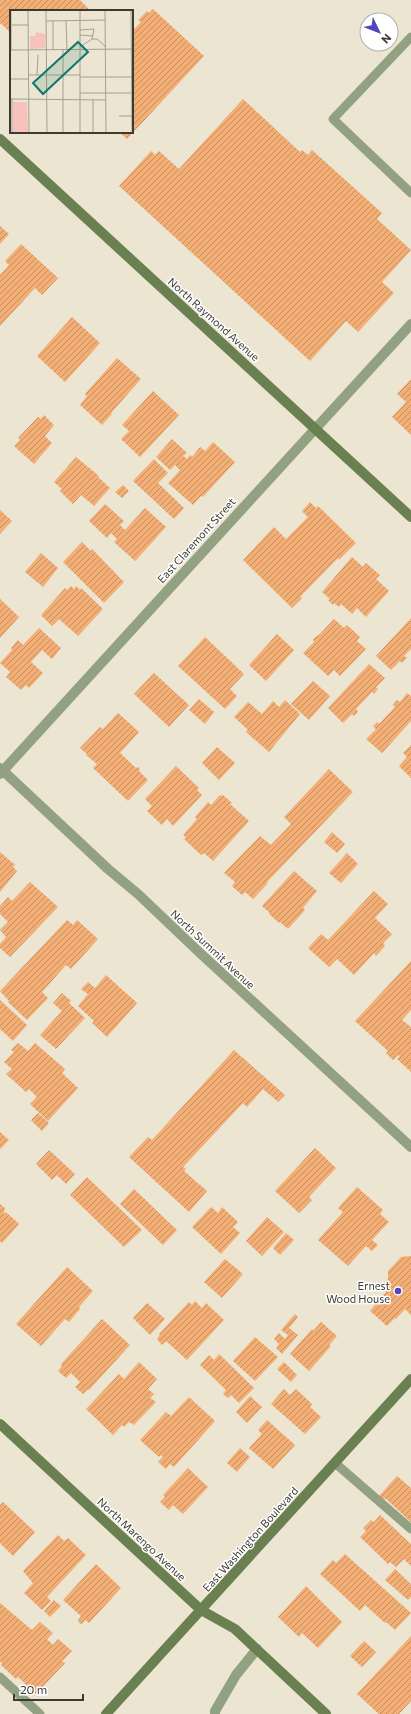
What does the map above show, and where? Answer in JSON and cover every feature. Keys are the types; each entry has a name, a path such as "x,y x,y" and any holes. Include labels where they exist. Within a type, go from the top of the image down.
{"street":[{"name":"North Raymond Avenue","path":"0,139 411,517"},
{"name":"East Claremont Street","path":"1,771 411,324"},
{"name":"North Summit Avenue","path":"1,771 108,869 138,894 194,948 411,1147"},
{"name":"East Washington Boulevard","path":"106,1714 411,1379"},
{"name":"North Marengo Avenue","path":"0,1424 201,1610 235,1629 326,1714"},
{"path":"215,1714 215,1711 236,1675 257,1648"}],"lane":[{"path":"411,37 333,119 411,193"},
{"path":"335,1463 411,1529"},
{"path":"0,1677 40,1714"}],"building":[{"path":"0,0 80,0 90,10 10,10 10,32 0,23"},
{"path":"153,9 204,56 133,133 133,28 134,29 141,22 138,20 147,11 149,13"},
{"path":"243,99 300,152 302,150 308,155 312,150 382,213 377,219 411,250 382,282 394,293 358,332 346,321 310,361 119,186 151,151 155,155 159,151 179,169"},
{"path":"120,133 133,133 127,139"},
{"path":"0,226 9,234 0,244"},
{"path":"21,244 58,278 42,295 35,288 0,326 0,275 9,265 5,261"},
{"path":"72,317 100,343 65,382 37,356"},
{"path":"117,358 141,379 102,425 80,405 87,396 85,394"},
{"path":"411,379 411,435 392,417 406,402 397,394"},
{"path":"153,391 179,415 140,457 121,439 129,431 122,425"},
{"path":"44,415 54,425 45,436 52,443 34,464 14,446 20,440 18,438 38,417 41,419"},
{"path":"172,439 187,453 183,456 187,459 190,455 192,457 200,447 205,451 213,442 235,462 203,497 201,496 193,505 168,483 180,470 175,465 170,470 156,457"},
{"path":"76,457 99,476 98,477 110,488 94,506 81,495 73,504 60,491 62,489 54,482"},
{"path":"154,459 168,473 158,483 184,508 174,519 133,481"},
{"path":"123,485 129,491 122,498 115,492"},
{"path":"310,502 316,508 318,506 356,543 339,560 338,558 300,597 302,598 292,608 243,560 274,527 286,539 308,517 302,511"},
{"path":"105,504 124,521 120,525 125,530 145,508 166,527 135,561 114,542 117,539 111,533 107,538 89,521"},
{"path":"0,510 12,521 0,534"},
{"path":"82,542 91,551 92,549 124,582 104,603 63,562"},
{"path":"41,553 58,568 43,587 25,572"},
{"path":"352,557 363,567 366,563 380,575 376,579 389,591 366,617 357,608 352,614 341,604 339,607 334,603 333,605 328,600 330,599 322,592"},
{"path":"71,586 74,589 76,586 80,590 81,588 103,609 78,636 59,619 52,626 41,615 65,588 67,590"},
{"path":"0,599 19,617 0,638"},
{"path":"411,618 411,649 404,656 407,658 402,663 400,661 391,670 376,656"},
{"path":"334,619 344,628 347,625 360,637 357,641 366,649 340,676 334,670 328,676 303,653 314,642 313,639 320,634"},
{"path":"39,628 61,648 52,659 42,650 31,662 43,673 29,688 26,685 21,690 6,677 10,672 0,663 12,650 11,648 18,640 23,645"},
{"path":"277,634 294,650 266,681 249,665"},
{"path":"205,637 244,674 230,689 237,696 225,709 178,666"},
{"path":"369,664 385,678 376,687 378,689 374,694 372,692 356,709 358,712 354,716 352,714 343,723 328,708"},
{"path":"154,673 189,705 169,727 134,694"},
{"path":"313,681 330,696 309,720 291,704"},
{"path":"407,693 411,696 411,721 382,753 366,739 376,729 373,726 377,722 379,724 395,707 393,705 397,700 400,702"},
{"path":"199,699 214,712 205,724 189,710"},
{"path":"285,700 300,714 269,752 246,732 248,730 234,717 248,702 262,714 273,701 279,707"},
{"path":"118,713 139,732 120,753 136,768 138,767 140,769 139,771 148,780 128,801 93,768 97,764 80,748 100,727 103,729"},
{"path":"411,745 411,778 399,766 407,757 403,753"},
{"path":"217,747 235,763 219,780 202,763"},
{"path":"176,766 199,788 197,790 202,795 173,826 167,819 162,825 147,811 152,806 145,799"},
{"path":"329,769 353,792 267,882 268,883 253,899 245,892 242,895 232,886 235,882 224,873 260,836 271,845 291,824 284,817"},
{"path":"220,795 223,795 232,803 230,804 249,821 213,861 204,853 201,855 184,839 186,837 183,835 197,819 195,817 208,802 211,805"},
{"path":"332,832 345,844 337,853 324,842"},
{"path":"0,852 15,865 13,867 17,871 0,892"},
{"path":"347,853 358,864 341,883 329,873"},
{"path":"294,871 317,891 303,908 305,910 288,929 280,922 279,923 262,906"},
{"path":"30,882 58,907 10,957 0,948 0,944 6,937 0,930 8,922 0,914 0,906 8,897 12,901"},
{"path":"374,891 388,904 375,918 392,934 383,943 385,946 376,956 374,953 354,975 337,959 329,967 308,948 321,934 328,940"},
{"path":"67,920 73,925 77,920 98,939 71,969 66,965 42,992 48,998 27,1020 8,1002 9,1001 0,991"},
{"path":"411,961 411,1010 402,1020 411,1027 411,1072 397,1059 400,1056 398,1055 393,1060 386,1053 388,1051 355,1021"},
{"path":"106,975 137,1003 107,1037 92,1023 94,1021 78,1006 88,994 81,989 88,982 95,988"},
{"path":"62,993 71,1001 69,1003 85,1018 56,1049 40,1035 62,1011 53,1003"},
{"path":"0,1000 27,1025 13,1041 0,1029"},
{"path":"18,1043 28,1051 35,1043 65,1069 62,1073 78,1088 48,1121 30,1104 37,1097 29,1089 26,1092 6,1074 12,1069 4,1062 14,1052 11,1050"},
{"path":"234,1050 285,1095 278,1102 263,1089 247,1107 243,1103 183,1167 186,1169 184,1171 207,1191 189,1212 129,1157 148,1137 152,1140"},
{"path":"38,1113 49,1123 42,1131 31,1120"},
{"path":"0,1132 9,1140 0,1149"},
{"path":"315,1148 336,1168 309,1197 312,1200 299,1213 275,1191"},
{"path":"49,1150 75,1174 66,1184 57,1175 52,1180 36,1164"},
{"path":"87,1177 142,1230 124,1247 70,1195"},
{"path":"357,1187 383,1210 380,1214 389,1222 372,1240 378,1245 372,1251 366,1246 348,1266 318,1240 343,1212 338,1208"},
{"path":"134,1189 177,1230 163,1245 120,1204"},
{"path":"0,1204 5,1208 5,1214 6,1212 19,1224 2,1243 0,1241"},
{"path":"211,1207 218,1213 222,1207 238,1222 233,1227 240,1233 221,1254 192,1227"},
{"path":"267,1217 284,1232 262,1256 246,1241"},
{"path":"286,1233 294,1240 280,1255 273,1248"},
{"name":"Ernest Wood House","path":"411,1256 411,1315 405,1309 387,1326 370,1311 386,1292 384,1283 388,1279 388,1271 401,1257"},
{"path":"225,1259 243,1274 222,1298 204,1282"},
{"path":"67,1267 93,1291 79,1307 80,1309 69,1322 65,1319 41,1346 16,1324"},
{"path":"195,1301 202,1308 206,1303 224,1320 187,1360 166,1341 162,1345 157,1339 160,1335 159,1334 189,1302 192,1305"},
{"path":"147,1303 165,1319 150,1335 133,1318"},
{"path":"295,1314 298,1317 289,1328 298,1335 282,1354 276,1348 279,1344 274,1339 279,1333 285,1339 288,1335 281,1330"},
{"path":"102,1319 130,1345 89,1390 88,1389 83,1394 75,1387 80,1382 71,1373 66,1378 58,1371 62,1366 61,1364"},
{"path":"321,1322 337,1336 329,1345 331,1346 309,1371 290,1354 312,1329 313,1331"},
{"path":"255,1337 278,1357 255,1381 233,1361"},
{"path":"219,1354 254,1388 239,1403 231,1395 228,1398 223,1394 226,1390 200,1365 209,1355 214,1360"},
{"path":"139,1362 157,1379 148,1389 154,1394 150,1398 156,1402 134,1425 129,1422 124,1427 122,1425 113,1435 86,1409 119,1374 124,1379"},
{"path":"284,1362 297,1375 291,1382 277,1369"},
{"path":"284,1389 290,1395 296,1389 312,1404 310,1407 321,1417 305,1434 271,1404"},
{"path":"250,1396 262,1407 247,1423 236,1412"},
{"path":"189,1397 215,1421 174,1467 170,1464 166,1469 158,1462 163,1457 161,1455 159,1457 140,1440 166,1412 171,1416"},
{"path":"267,1420 295,1445 273,1469 249,1448 262,1434 258,1430"},
{"path":"240,1448 250,1457 237,1472 227,1463"},
{"path":"188,1468 208,1487 183,1514 173,1505 169,1510 160,1502 165,1497 163,1495"},
{"path":"397,1476 411,1488 411,1522 385,1498 384,1500 379,1496"},
{"path":"3,1502 35,1532 13,1556 0,1543 0,1505"},
{"path":"380,1515 411,1544 411,1566 404,1559 396,1567 390,1562 388,1564 360,1537 366,1531 363,1528 371,1520 374,1522"},
{"path":"58,1535 64,1541 68,1538 86,1555 47,1597 51,1601 42,1610 24,1593 33,1583 23,1571"},
{"path":"345,1554 411,1613 395,1630 365,1605 360,1611 320,1574 333,1560 336,1563"},
{"path":"96,1564 121,1588 89,1623 85,1620 82,1624 79,1623 78,1620 81,1616 63,1600"},
{"path":"395,1569 411,1584 411,1597 408,1600 385,1580"},
{"path":"306,1586 342,1622 318,1648 302,1633 299,1637 278,1617"},
{"path":"54,1600 61,1606 50,1617 44,1611"},
{"path":"0,1603 32,1630 40,1622 53,1633 47,1639 53,1645 58,1639 72,1651 62,1661 65,1663 36,1694 18,1677 16,1679 1,1665"},
{"path":"411,1636 411,1701 399,1714 379,1714 357,1694"},
{"path":"364,1641 376,1652 362,1667 350,1656"}],"place":[{"name":"Ernest Wood House","path":"398,1291"}]}
